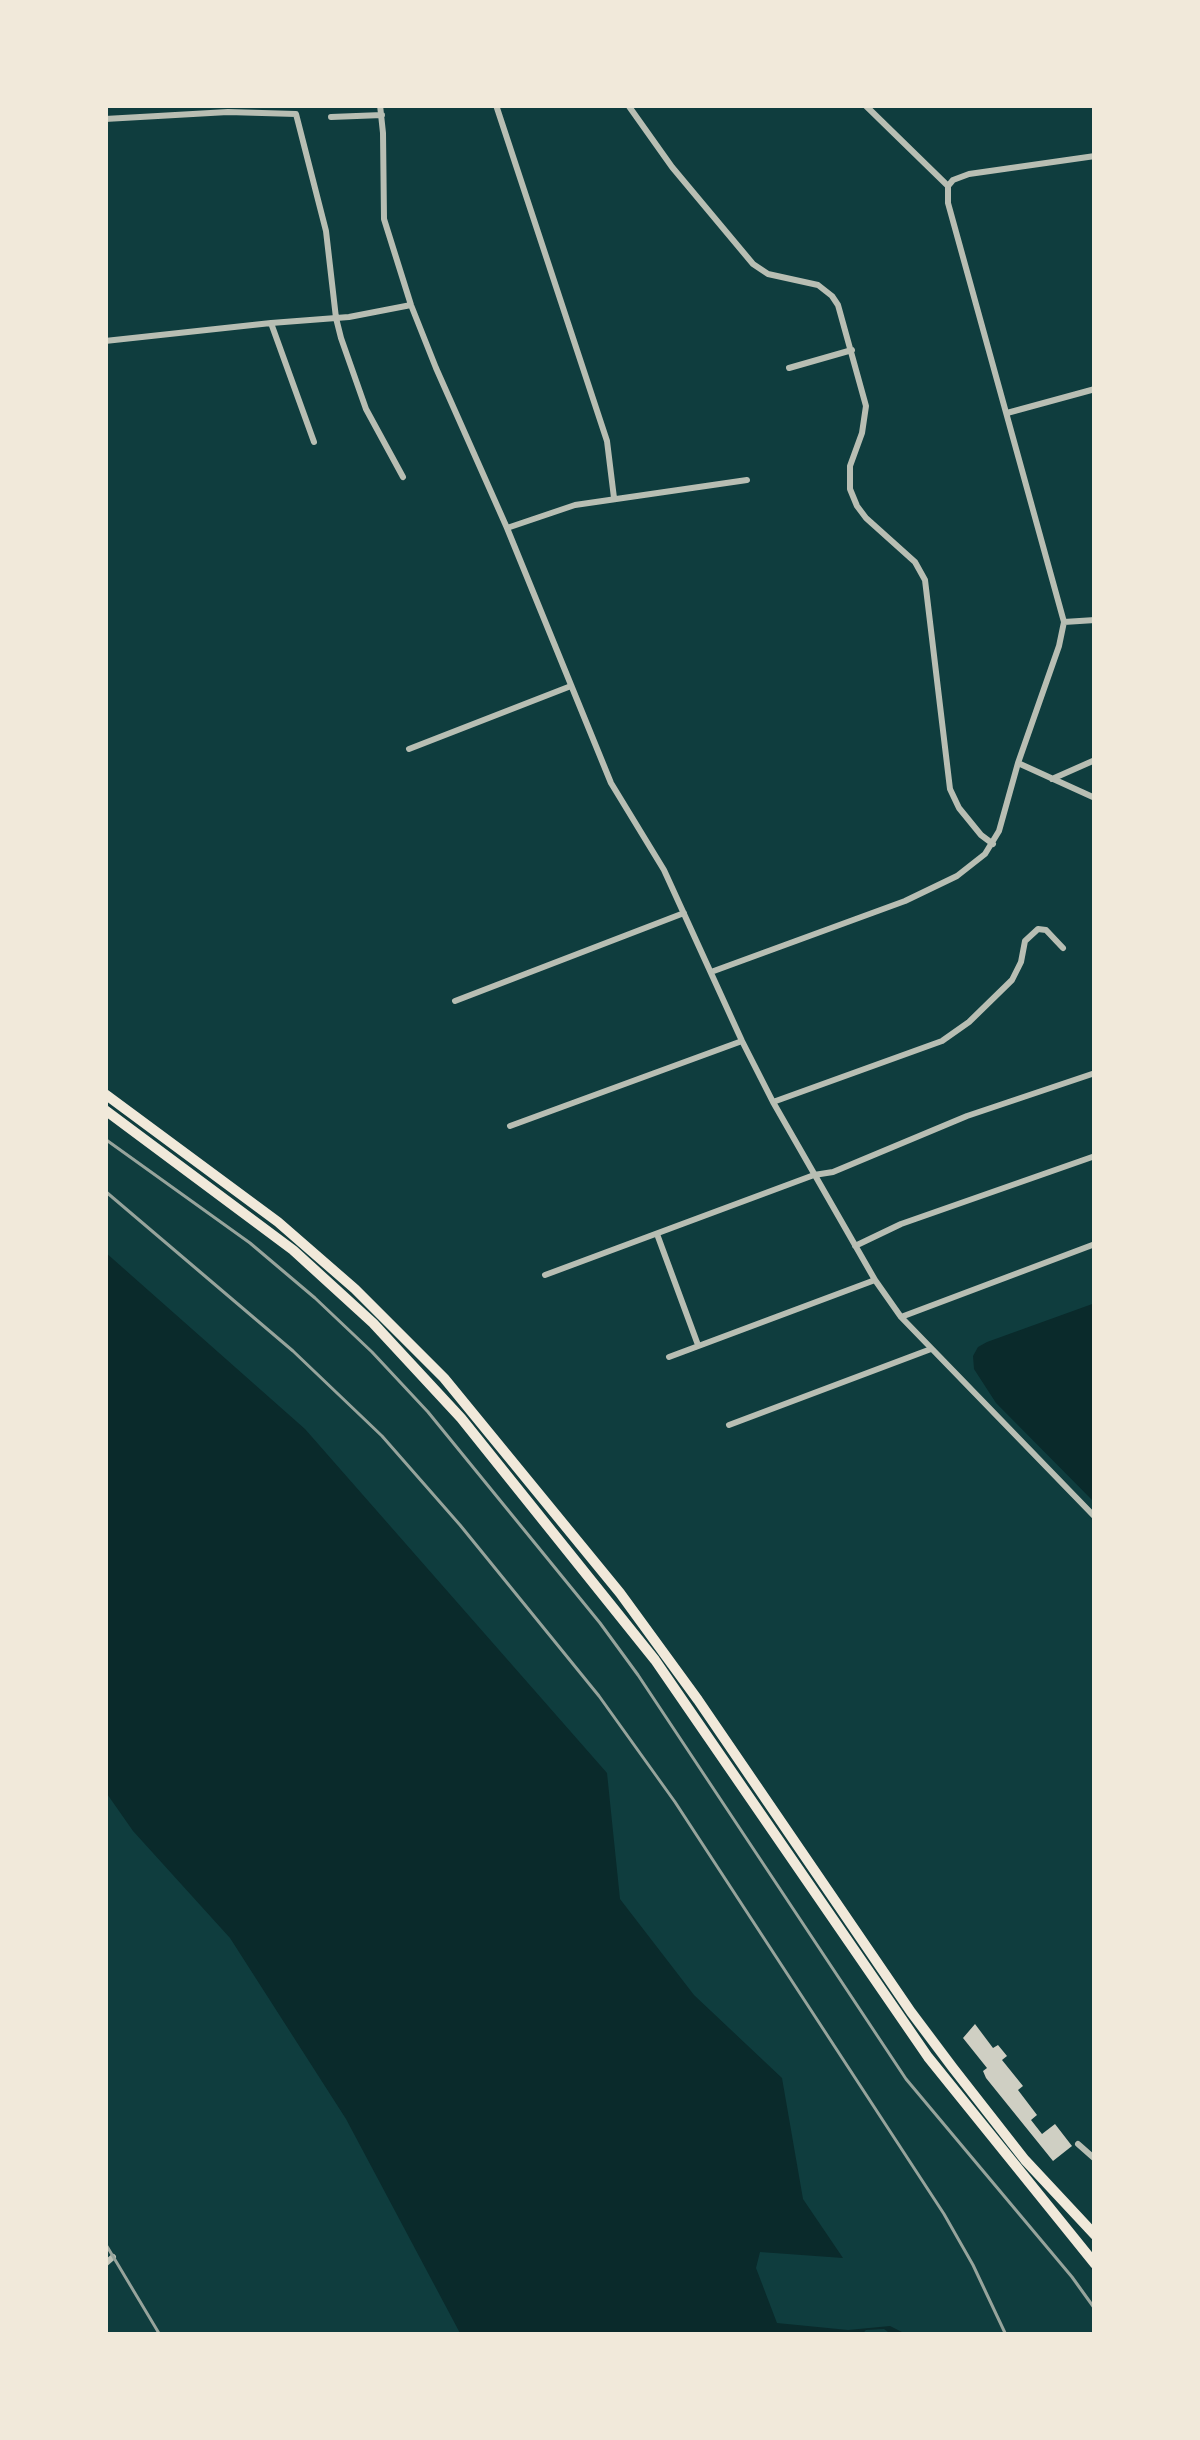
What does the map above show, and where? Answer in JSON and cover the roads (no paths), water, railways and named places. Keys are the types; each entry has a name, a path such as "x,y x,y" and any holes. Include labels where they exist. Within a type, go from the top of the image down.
{"highway":[{"path":"105,1094 307,1246 444,1378 620,1592 953,2068 1025,2160 1095,2235"},
{"path":"105,1110 293,1250 373,1323 460,1418 655,1660 916,2039 1095,2262"}],"street":[{"path":"124,105 124,118"},
{"path":"380,105 384,219 411,305 611,783 650,845 773,1102 874,1280 901,1317 1095,1517"},
{"path":"496,105 607,441 614,498"},
{"path":"628,105 672,167 753,264 775,276 818,285 838,305 866,406 850,466 850,489 857,506 915,562 925,580 950,789 958,808 993,844"},
{"path":"865,105 948,186"},
{"path":"105,119 228,112 296,114 326,231 336,318 366,409 403,476"},
{"path":"331,117 382,116"},
{"path":"711,972 905,901 976,864 993,844 1064,622 948,203 948,186 969,174 1095,156"},
{"path":"105,341 336,318 411,305"},
{"path":"271,323 314,442"},
{"path":"789,368 852,350"},
{"path":"1007,413 1095,389"},
{"path":"507,528 567,507 747,480"},
{"path":"1064,622 1095,620"},
{"path":"410,749 572,686"},
{"path":"1052,779 1095,760"},
{"path":"1018,763 1095,798"},
{"path":"455,1001 684,914"},
{"path":"773,1102 942,1041 1012,980 1025,940 1038,928 1063,947"},
{"path":"510,1126 742,1041"},
{"path":"545,1275 833,1172 967,1116 1095,1073"},
{"path":"855,1246 901,1224 1095,1156"},
{"path":"657,1234 698,1345"},
{"path":"901,1317 1095,1244"},
{"path":"669,1358 874,1280"},
{"path":"729,1425 932,1349"},
{"path":"1078,2144 1095,2159"},
{"path":"105,2264 113,2257"}],"water":[{"path":"105,1252 305,1429 607,1773 620,1899 694,1995 782,2078 803,2199 843,2258 760,2252 756,2268 777,2323 848,2330 890,2326 908,2335 892,2335 884,2329 861,2335 461,2335 346,2119 230,1938 133,1831 105,1791"},
{"path":"1095,1303 1095,1503 996,1403 974,1369 973,1356 987,1342"}],"railway":[{"path":"105,1139 250,1243 372,1352 428,1412 638,1675 906,2079 1095,2309"},
{"path":"105,1191 293,1351 382,1436 599,1696 675,1802 944,2214 1006,2335"},
{"path":"105,2243 160,2335"}]}
